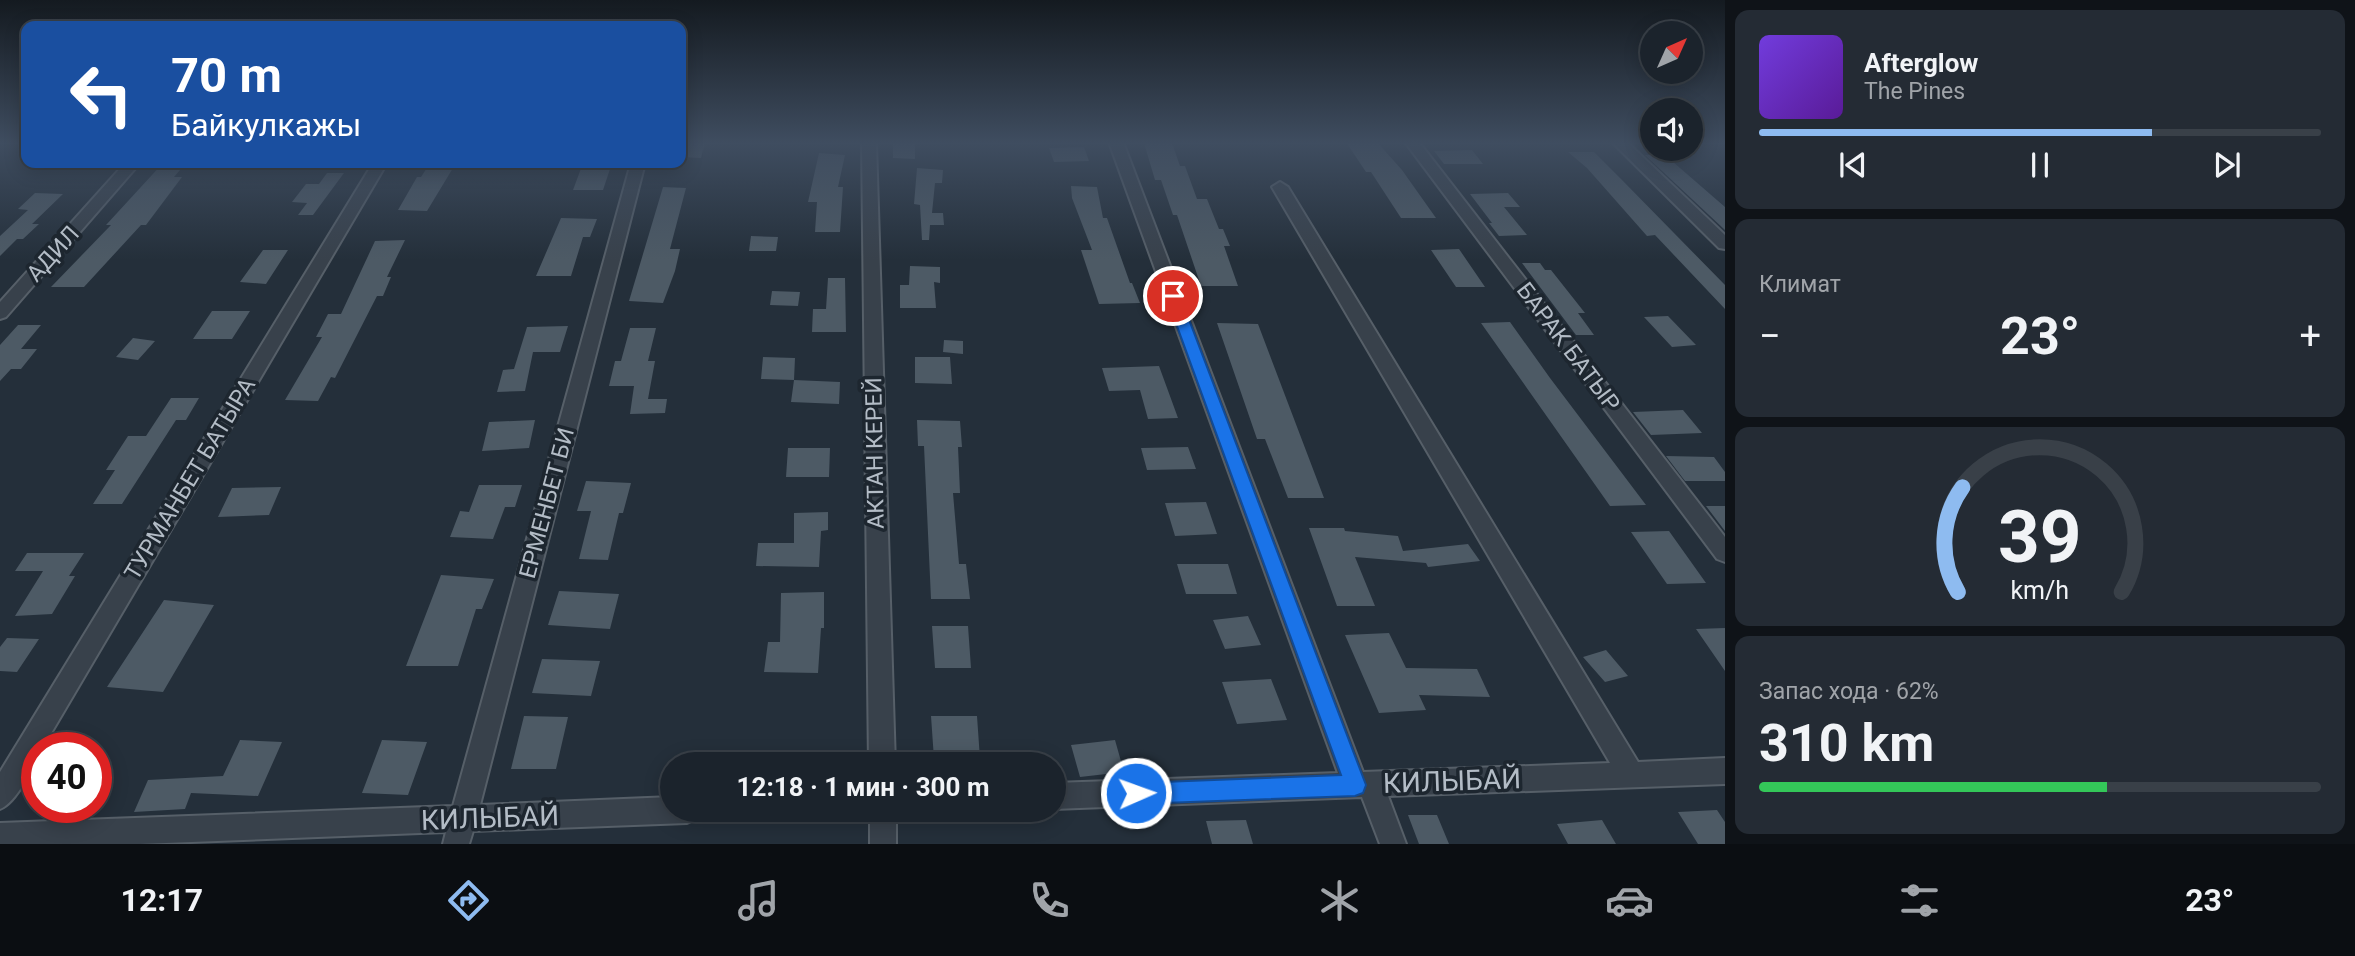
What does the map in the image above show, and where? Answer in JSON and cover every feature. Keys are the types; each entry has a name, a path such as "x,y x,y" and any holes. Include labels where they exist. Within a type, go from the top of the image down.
{"street":[{"name":"АДИЛ","path":"0,313 117,181"},
{"name":"ТУРМАНБЕТ БАТЫРА","path":"0,796 369,181"},
{"name":"ЕРМЕНБЕТ БИ","path":"460,831 633,181"},
{"name":"АКТАН КЕРЕЙ","path":"870,181 882,752"},
{"path":"1131,181 1362,785 1393,844"},
{"name":"БАРАК БАТЫР","path":"1442,181 1725,553"},
{"path":"1660,181 1725,244"},
{"path":"1280,187 1632,775"},
{"name":"КИЛЫБАЙ","path":"1066,796 1725,771"},
{"name":"КИЛЫБАЙ","path":"0,836 460,831 660,812"},
{"path":"883,822 883,844"}],"building":[{"path":"146,181 179,181 146,225 141,225 84,287 51,287 111,225 106,225"},
{"path":"321,181 338,181 313,215 298,215 307,203 292,202 306,184 319,184"},
{"path":"414,181 445,181 427,211 398,210"},
{"path":"576,181 606,181 603,190 573,190"},
{"path":"813,181 839,181 838,187 843,187 840,232 815,232 817,202 808,202"},
{"path":"916,181 942,181 935,183 932,213 943,213 944,225 930,225 929,240 922,240 920,205 914,204"},
{"path":"1161,181 1191,181 1197,199 1207,199 1219,229 1223,229 1230,246 1224,246 1238,286 1201,286 1177,215 1173,215"},
{"path":"1377,181 1410,181 1436,218 1401,218"},
{"path":"1599,181 1623,181 1725,285 1725,309 1655,235 1647,236"},
{"path":"1673,181 1695,181 1725,207 1725,230"},
{"path":"1071,186 1097,187 1103,218 1107,218 1140,303 1099,304 1081,250 1092,250 1072,198"},
{"path":"663,187 686,188 670,249 680,249 675,271 663,303 629,301"},
{"path":"35,193 63,194 32,224 39,224 23,239 17,239 0,256 0,236 28,210 18,209"},
{"path":"1508,193 1520,207 1504,207 1527,235 1499,236 1470,194"},
{"path":"561,218 597,219 590,237 583,237 571,276 536,276"},
{"path":"751,236 778,237 776,251 749,251"},
{"path":"405,240 387,277 391,277 383,296 377,296 335,378 331,377 318,401 285,400 322,337 316,337 328,314 341,314 375,241"},
{"path":"1459,249 1485,287 1456,287 1431,250"},
{"path":"263,250 288,250 266,284 240,282"},
{"path":"1522,263 1540,263 1545,270 1551,270 1585,313 1578,313 1594,335 1576,335"},
{"path":"910,266 940,267 940,283 934,282 936,308 900,308 900,285 909,285"},
{"path":"828,278 845,278 846,332 812,332 813,309 826,309"},
{"path":"772,291 800,292 798,306 770,305"},
{"path":"212,311 250,311 232,339 193,339"},
{"path":"1668,316 1696,345 1672,347 1644,317"},
{"path":"1510,322 1646,505 1610,506 1481,323"},
{"path":"1217,323 1258,324 1324,498 1288,498 1265,439 1257,439"},
{"path":"18,325 41,325 21,349 37,349 21,369 11,369 0,381 0,345"},
{"path":"568,326 560,352 533,352 525,391 497,392 503,370 514,369 527,327"},
{"path":"630,328 656,328 648,361 655,361 648,399 667,399 665,413 630,414 634,386 609,386 615,361 621,361"},
{"path":"133,338 155,341 138,360 116,357"},
{"path":"944,340 963,341 963,354 943,352"},
{"path":"763,357 795,358 794,380 761,379"},
{"path":"915,357 950,357 952,384 915,383"},
{"path":"1159,366 1178,418 1148,419 1140,390 1109,391 1102,368"},
{"path":"794,380 840,382 839,404 791,402"},
{"path":"171,398 199,398 186,420 176,420 122,504 93,504 115,470 106,470 128,436 146,436"},
{"path":"1683,410 1702,433 1651,435 1633,412"},
{"path":"535,420 529,448 482,451 489,422"},
{"path":"917,420 960,421 960,493 953,493 959,564 966,564 970,599 931,599 924,446 918,446"},
{"path":"1188,447 1196,469 1147,470 1141,448"},
{"path":"788,448 830,448 829,477 786,477"},
{"path":"1666,456 1714,457 1725,472 1725,481 1685,481"},
{"path":"586,481 631,483 623,513 619,513 608,560 579,559 591,511 577,511"},
{"path":"479,485 522,485 515,507 505,507 493,539 450,537 460,511 469,512"},
{"path":"281,487 269,515 218,517 232,488"},
{"path":"1206,502 1217,534 1175,536 1165,503"},
{"path":"1706,506 1725,506 1725,531"},
{"path":"828,512 828,530 821,531 819,567 756,566 758,543 794,543 794,513"},
{"path":"1309,528 1344,528 1345,531 1398,536 1403,551 1468,544 1480,561 1428,567 1426,563 1355,557 1375,606 1337,606"},
{"path":"1669,531 1706,583 1667,584 1631,532"},
{"path":"27,553 84,553 69,576 75,576 52,614 15,616 43,571 15,571"},
{"path":"1177,564 1228,564 1237,594 1186,594"},
{"path":"441,575 494,579 482,609 476,609 458,666 406,666"},
{"path":"559,591 619,594 610,629 548,625"},
{"path":"824,592 824,628 821,628 818,673 764,672 768,642 780,642 781,593"},
{"path":"164,600 214,605 163,692 107,687"},
{"path":"1248,616 1261,645 1225,649 1213,620"},
{"path":"932,626 968,626 971,668 935,668"},
{"path":"1725,628 1725,671 1696,629"},
{"path":"1389,633 1406,668 1477,669 1490,697 1419,695 1426,710 1379,713 1345,635"},
{"path":"7,638 39,639 17,672 0,671 0,647"},
{"path":"1606,650 1628,676 1605,682 1583,657"},
{"path":"542,659 600,661 591,696 532,693"},
{"path":"1271,679 1287,720 1237,724 1222,682"},
{"path":"524,716 568,717 556,769 511,769"},
{"path":"931,716 977,716 980,752 934,752"},
{"path":"240,740 282,742 258,796 191,793 185,809 134,812 148,780 223,776"},
{"path":"382,740 427,742 408,795 362,793"},
{"path":"1115,740 1124,772 1080,777 1071,745"},
{"path":"1717,810 1725,822 1725,844 1698,844 1678,812"},
{"path":"1408,815 1437,815 1449,844 1419,844"},
{"path":"1246,820 1253,844 1212,844 1206,821"},
{"path":"1602,820 1616,844 1568,844 1557,824"}],"route":[{"path":"1136,793 1355,785 1173,296"}]}
